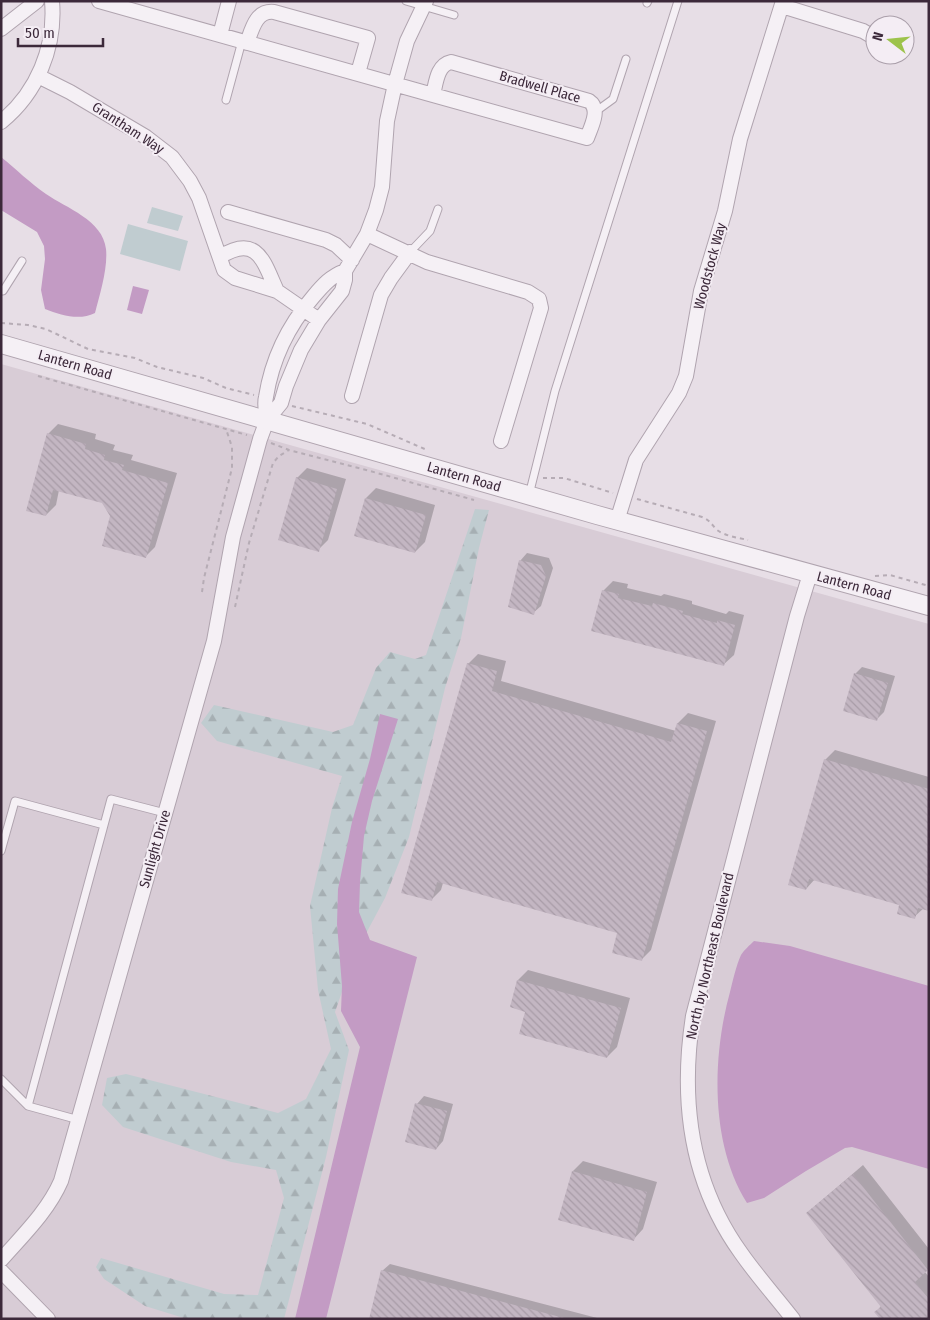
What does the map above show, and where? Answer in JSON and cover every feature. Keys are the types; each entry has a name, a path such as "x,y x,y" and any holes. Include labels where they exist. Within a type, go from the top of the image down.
{"street":[{"path":"1,122 19,106 44,65 50,43 53,12 52,1"},
{"name":"Bradwell Place","path":"99,1 432,95 588,138 595,112 593,104 589,101 451,62 446,63 440,69 432,95"},
{"path":"220,35 229,1"},
{"path":"1,29 35,2"},
{"path":"267,420 281,403 297,359 320,320 342,291 349,265 367,234 382,187 387,121 395,84 407,41 425,4"},
{"path":"782,4 865,32"},
{"name":"Woodstock Way","path":"617,521 636,460 674,402 686,376 701,291 725,212 740,139 782,4"},
{"path":"245,42 260,15 265,12 274,12 368,38 358,73"},
{"name":"Grantham Way","path":"38,76 70,92 146,137 172,157 190,181 199,198 224,270 235,278 277,292 320,320"},
{"path":"228,212 326,240 336,245 349,265"},
{"path":"367,234 410,252 427,262 528,292 539,299 540,308 501,441"},
{"path":"220,257 229,251 248,248 260,254 277,292"},
{"path":"352,396 381,295 390,278 410,252"},
{"path":"267,420 265,398 282,342 288,330 327,281 349,265"},
{"name":"Lantern Road","path":"1,344 267,420 530,488 617,521 929,606"},
{"name":"Sunlight Drive","path":"1,1260 46,1209 55,1195 65,1169 214,641 233,537 267,420"},
{"name":"North by Northeast Boulevard","path":"793,1319 740,1253 716,1210 704,1182 689,1122 687,1061 693,1016 797,616 810,574"},
{"path":"1,1271 48,1319"}],"lane":[{"path":"406,1 425,4 454,14"},
{"path":"530,488 555,391 678,1"},
{"path":"226,100 245,42"},
{"path":"595,112 613,99 626,59"},
{"path":"410,252 430,231 438,209"},
{"path":"1,291 3,291 22,261"},
{"path":"28,1106 111,799 165,813"},
{"path":"1,851 15,800 104,824"},
{"path":"1,1079 28,1106 79,1121"}],"path":[{"path":"1,323 28,325 46,329 88,349 135,358 157,367 203,378 226,388 265,398"},
{"path":"281,403 328,416 359,421 427,450"},
{"path":"202,592 232,468 232,447 226,429"},
{"path":"235,607 249,543 273,463 289,450"},
{"path":"530,488 558,477 581,482 624,496 702,517 711,521 722,532 751,541"},
{"path":"869,576 890,575 929,586"}],"shaded area":[{"path":"1,157 40,190 82,216 98,230 106,249 106,264 95,313 76,317 45,309 41,290 45,259 44,246 37,232 1,210"},
{"path":"133,286 149,290 142,314 127,310"},
{"path":"1,364 929,624 929,1319 1,1319"},
{"path":"380,714 398,719 372,801 364,836 359,912 370,940 417,957 326,1319 295,1319 360,1047 341,1011 342,986 337,924 338,889 352,822 370,759"},
{"path":"754,941 790,946 929,986 929,1169 852,1147 845,1148 764,1198 747,1203 735,1180 726,1154 718,1100 718,1072 724,1017 735,973 741,955"}],"green space":[{"path":"152,207 183,216 178,231 147,223"},
{"path":"128,224 188,241 180,271 120,254"},
{"path":"475,509 489,510 479,548 461,638 445,688 409,837 385,898 355,954 335,1012 349,1050 326,1157 284,1319 187,1319 145,1306 104,1279 96,1267 101,1258 224,1294 258,1295 284,1198 276,1170 231,1162 123,1127 102,1105 107,1078 126,1074 278,1113 306,1099 331,1049 318,990 310,906 332,808 342,776 217,741 201,723 214,705 333,732 353,725 376,668 390,652 415,659 426,655"}],"building":[{"path":"47,433 86,444 85,449 105,455 104,460 124,465 122,470 168,483 146,558 102,546 110,516 102,503 53,490 46,516 26,511"},
{"path":"296,477 337,489 319,552 278,540"},
{"path":"365,498 426,515 415,553 354,536"},
{"path":"519,560 541,565 546,576 534,615 508,607"},
{"path":"602,590 619,594 618,598 652,606 653,603 683,611 682,614 717,623 717,620 735,625 724,666 591,631"},
{"path":"467,663 497,671 492,691 671,742 677,723 707,731 642,961 612,953 617,933 437,882 432,901 401,893"},
{"path":"854,673 888,683 877,721 843,711"},
{"path":"824,759 929,789 929,911 918,908 915,919 897,914 899,905 809,879 806,890 788,885"},
{"path":"517,980 621,1008 607,1058 519,1034 525,1012 510,1007"},
{"path":"415,1103 447,1111 436,1150 405,1142"},
{"path":"572,1171 647,1192 634,1241 558,1220"},
{"path":"853,1174 928,1270 915,1282 929,1299 929,1319 880,1319 874,1312 881,1307 806,1213"},
{"path":"381,1270 564,1318 564,1319 369,1319"}]}
